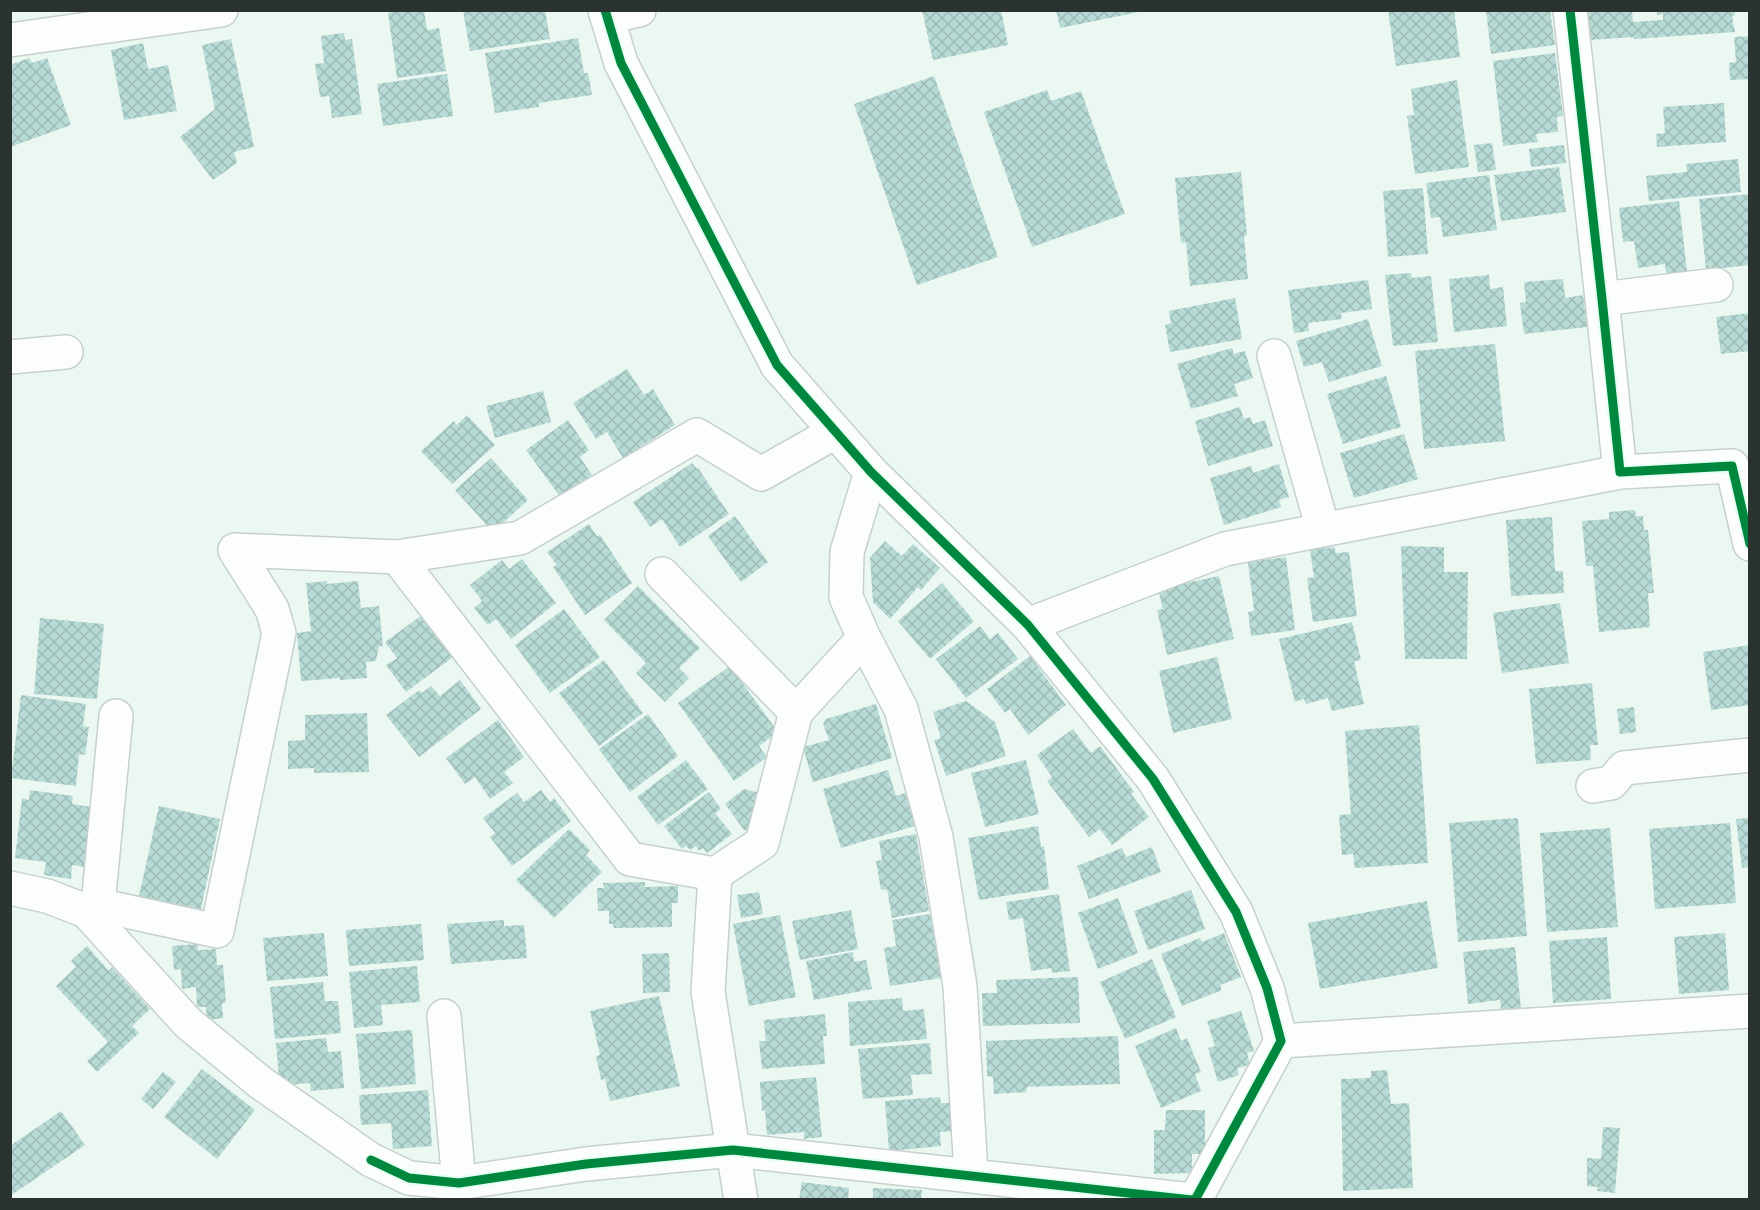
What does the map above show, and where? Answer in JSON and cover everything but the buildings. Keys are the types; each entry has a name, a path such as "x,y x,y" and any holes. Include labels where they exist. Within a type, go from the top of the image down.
{"street":[{"path":"28,28 221,10"},
{"path":"117,716 92,908 188,1023 261,1083 371,1160 409,1178 459,1183 586,1164 733,1150 971,1174 1194,1200 1281,1041 1267,988 1236,912 1153,779 1029,625 871,472 777,365 621,63 606,14 639,10"},
{"path":"1570,10 1620,472"},
{"path":"1602,299 1716,285"},
{"path":"10,357 66,352"},
{"path":"1274,356 1323,529"},
{"path":"10,888 92,908 217,931 279,633 272,609 235,550 397,557 520,538 698,435 761,474 835,432"},
{"path":"1029,625 1226,549 1620,472 1731,466 1749,544"},
{"path":"871,472 847,552 846,597 864,638 901,709 936,837 960,986 971,1174"},
{"path":"397,557 630,859 715,874 762,843 796,712 864,638"},
{"path":"662,574 796,712"},
{"path":"1593,786 1611,783 1624,768 1749,755"},
{"path":"715,874 708,992 741,1200"},
{"path":"1281,1041 1749,1011"},
{"path":"444,1016 459,1183"}],"cycle path":[{"path":"605,10 621,63 777,365 871,472 1028,625 1153,779 1236,912 1267,988 1281,1041 1195,1200"},
{"path":"1570,10 1620,472 1732,466 1750,544"},
{"path":"371,1160 409,1178 459,1183 586,1164 733,1150 1192,1200"}]}
